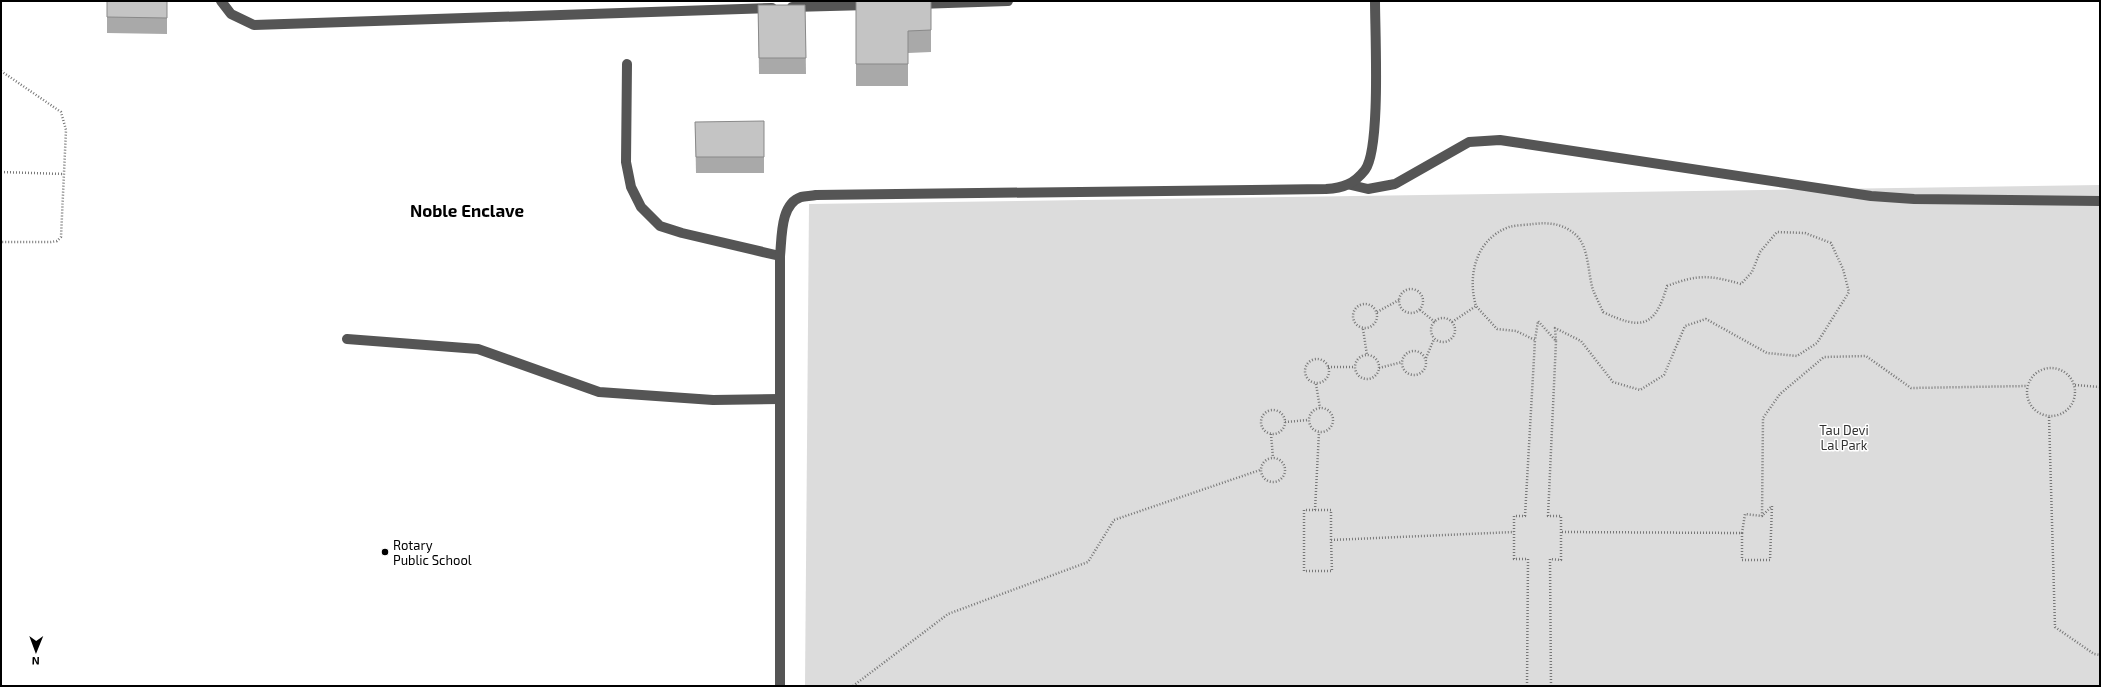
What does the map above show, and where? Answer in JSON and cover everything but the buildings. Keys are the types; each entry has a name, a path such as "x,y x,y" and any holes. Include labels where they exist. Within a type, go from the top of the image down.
{"street":[{"path":"222,1 231,14 254,25 876,5"},
{"path":"907,4 1008,1"},
{"path":"1351,185 1366,169 1375,135 1375,1"},
{"path":"627,64 626,162 631,187 641,207 660,226 682,233 780,256"},
{"path":"780,686 780,256 783,223 789,206 799,198 816,195 1337,189 1351,185 1368,189 1396,184 1469,142 1500,140 1871,196 1914,199 2100,201"},
{"path":"347,339 478,349 598,392 713,400 780,399"}],"path":[{"path":"1,71 61,112 66,130 63,174 62,237 57,241 51,242 1,242"},
{"path":"1,172 63,174"},
{"path":"1535,340 1516,331 1497,329 1476,306 1471,290 1474,262 1491,238 1509,227 1538,224 1562,224 1579,238 1588,262 1593,289 1603,312 1621,320 1638,323 1653,318 1662,306 1667,286 1689,277 1711,276 1741,284 1752,272 1760,252 1777,232 1805,233 1831,243 1843,269 1850,292 1817,343 1797,356 1767,353 1706,319 1685,326 1664,375 1640,390 1613,382 1581,341 1555,328 1556,341 1548,516 1561,516 1562,532 1561,560 1550,559 1551,686"},
{"path":"1377,312 1374,308 1366,304 1357,307 1353,316 1356,325 1363,329 1374,325 1377,312 1399,300 1403,291 1411,288 1420,292 1424,301 1420,310 1410,313 1403,309 1399,300"},
{"path":"1452,322 1476,306"},
{"path":"1420,310 1435,322"},
{"path":"1426,358 1423,354 1414,350 1406,353 1402,362 1406,371 1414,375 1423,371 1426,358 1434,339 1431,330 1435,322 1444,318 1452,322 1456,331 1452,339 1443,343 1434,339"},
{"path":"1527,686 1528,559 1514,559 1514,516 1525,516 1535,340 1538,321 1556,341"},
{"path":"1363,329 1367,355"},
{"path":"1379,368 1375,359 1367,355 1358,358 1354,367 1358,376 1365,380 1375,376 1379,368 1402,362"},
{"path":"1762,516 1763,418 1780,394 1824,357 1866,356 1911,388 2027,386"},
{"path":"1317,359 1326,363 1329,372 1325,380 1316,384 1308,380 1304,371 1308,363 1317,359"},
{"path":"1328,367 1354,367"},
{"path":"2051,367 2069,375 2076,392 2068,409 2049,416 2033,409 2026,392 2027,386 2034,374 2051,367"},
{"path":"1316,384 1320,408"},
{"path":"2074,385 2100,387"},
{"path":"1320,408 1329,412 1333,420 1329,429 1319,432 1312,429 1308,420 1312,411 1320,408"},
{"path":"1273,410 1282,414 1285,422 1282,431 1271,434 1264,430 1261,422 1264,413 1273,410"},
{"path":"2049,416 2055,627 2094,654 2100,655"},
{"path":"1285,422 1308,420"},
{"path":"1315,510 1319,432"},
{"path":"1271,434 1273,458"},
{"path":"853,686 948,614 1088,562 1114,520 1260,470 1265,461 1273,458 1282,462 1285,470 1281,479 1271,482 1264,478 1260,470"},
{"path":"1772,506 1770,560 1742,560 1742,533 1745,514 1762,516 1772,506"},
{"path":"1304,510 1332,510 1331,540 1332,571 1304,571 1304,510"},
{"path":"1331,540 1514,532"},
{"path":"1562,532 1742,533"}],"green space":[{"name":"Tau Devi Lal Park","path":"2100,185 2100,686 805,686 809,204"}],"place":[{"name":"Rotary Public School","path":"385,552"}],"district":[{"name":"Noble Enclave","path":"467,210"}]}
